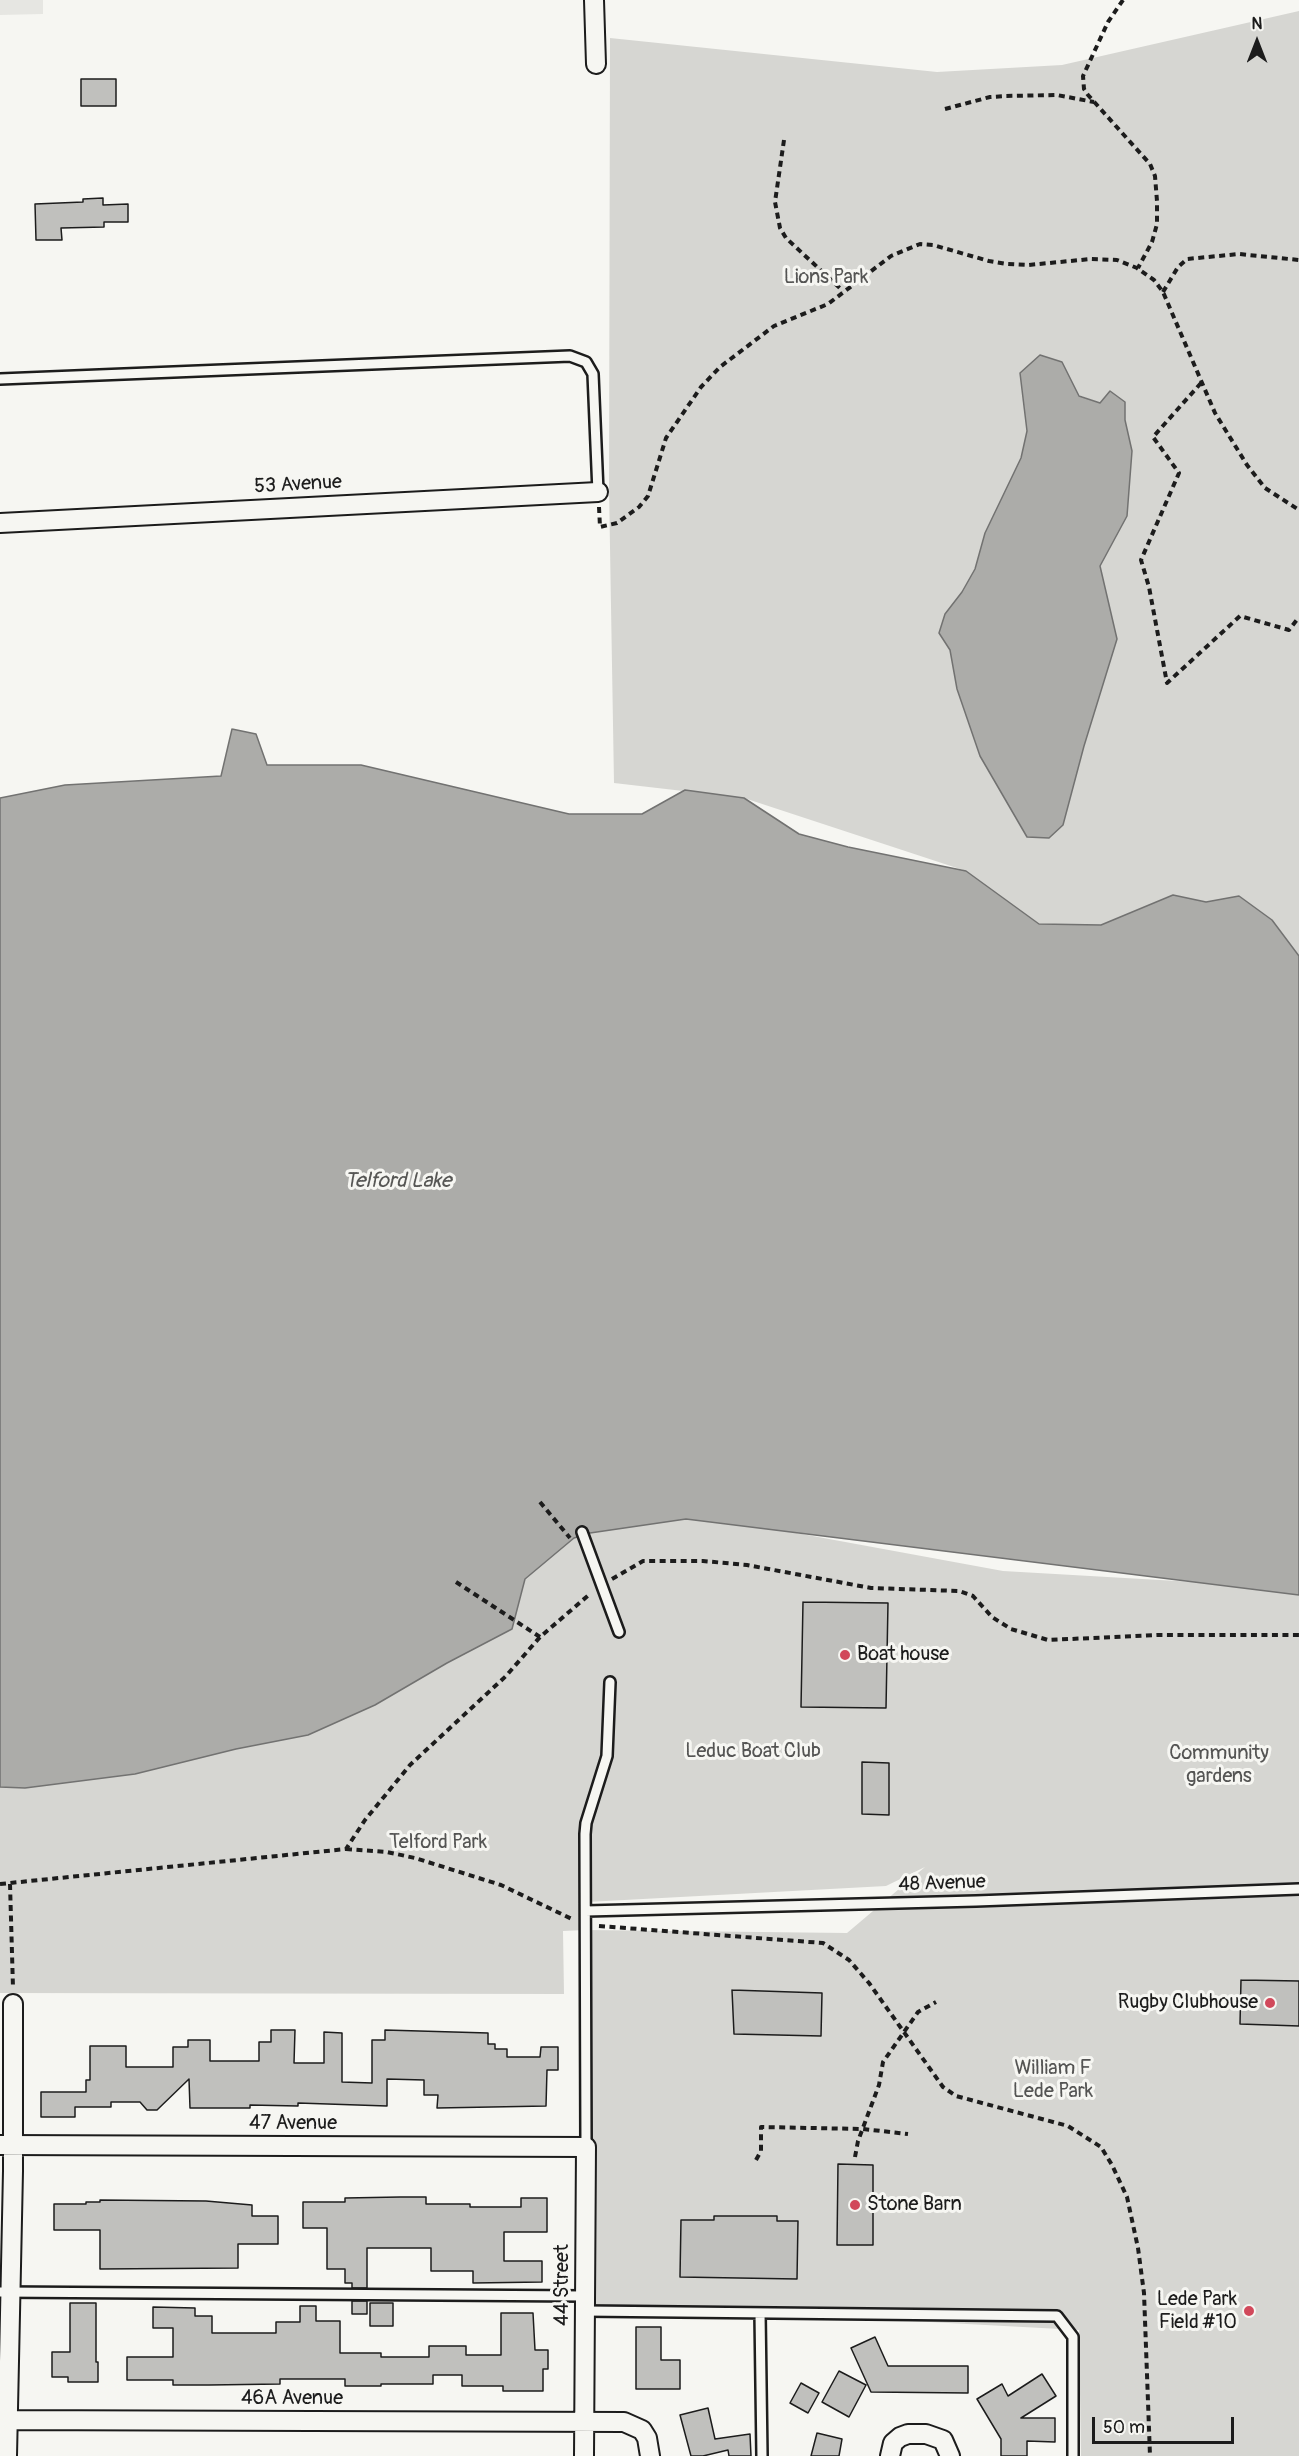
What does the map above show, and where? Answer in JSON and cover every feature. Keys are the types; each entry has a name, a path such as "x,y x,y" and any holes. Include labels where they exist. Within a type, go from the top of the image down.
{"street":[{"path":"594,0 596,64"},
{"name":"53 Avenue","path":"0,523 598,492"},
{"path":"7,2456 4,2420 6,2145 13,2004"},
{"name":"47 Avenue","path":"6,2145 586,2147"},
{"name":"44 Street","path":"584,2456 586,2147"},
{"name":"46A Avenue","path":"4,2420 584,2423"},
{"path":"584,2423 632,2424 642,2430 647,2438 650,2456"},
{"path":"890,2456 893,2443 900,2437 908,2434 926,2434 943,2440 950,2456"}],"lane":[{"path":"0,379 570,356 586,362 593,374 598,492"},
{"path":"582,1532 619,1632"},
{"path":"586,2147 585,1834 586,1823 607,1756 610,1682"},
{"name":"48 Avenue","path":"586,1911 976,1901 1299,1889"},
{"path":"6,2292 585,2304 760,2313 1057,2316 1073,2337 1073,2456"},
{"path":"760,2313 762,2456"}],"path":[{"path":"1123,0 1107,22 1083,76 1084,89 1150,164 1155,176 1156,224 1152,242 1137,268"},
{"path":"945,109 990,97 1006,96 1057,95 1094,102"},
{"path":"784,140 775,202 780,228 786,238 843,291"},
{"path":"598,492 600,527 617,524 630,515 648,496 666,438 701,387 720,367 774,326 828,304 891,256 920,244 933,245 1007,264 1028,265 1091,259 1117,260 1137,268 1154,280 1163,292 1215,413 1246,465 1266,488 1299,510"},
{"path":"1163,292 1178,267 1187,259 1239,254 1299,260"},
{"path":"1201,383 1153,437 1179,473 1141,560 1149,587 1167,682 1240,616 1289,630 1299,616"},
{"path":"540,1502 572,1542"},
{"path":"643,1561 703,1561 747,1565 871,1588 959,1591 973,1596 992,1617 1011,1629 1048,1640 1158,1635 1299,1635"},
{"path":"456,1582 540,1637"},
{"path":"0,1884 346,1849 365,1820 410,1765 506,1676 540,1637 566,1613"},
{"path":"10,1884 13,2004"},
{"path":"849,1960 869,1983 943,2087 956,2096 1068,2126 1101,2147 1112,2165 1127,2197 1138,2248 1144,2293 1150,2456"},
{"path":"855,2157 879,2085 883,2062 918,2012 936,2002"},
{"path":"756,2160 761,2151 761,2127 864,2129 908,2134"}],"shaded area":[{"path":"0,0 43,0 43,14 0,15"}],"green space":[{"name":"Lions Park","path":"1299,11 1299,956 1239,896 1206,902 1173,896 1101,925 1039,925 966,871 744,798 614,783 609,488 610,38 937,72 1062,65","holes":["1020,373 1100,403 1125,402 1125,420 1132,451 1107,551 1100,566 1117,639 1084,746 1063,825 1001,792 980,756 957,689 945,614 962,592 975,569 985,533 1021,458 1027,431"]},
{"name":"William F Lede Park","path":"685,1519 780,1530 1003,1571 1299,1588 1299,2456 1081,2456 1079,2330 574,2303 585,1930 563,1931 564,1994 0,1993 0,1787 25,1788 135,1774 236,1749 308,1735 375,1705 512,1629 525,1579 574,1538 590,1533","holes":["925,1867 847,1933 586,1930 587,1902 886,1886"]}],"water":[{"path":"1040,355 1062,362 1079,396 1100,403 1110,391 1125,402 1125,420 1132,451 1127,516 1100,566 1117,639 1084,746 1063,825 1049,838 1027,837 980,756 957,689 950,650 939,633 945,614 962,592 975,569 985,533 1021,458 1027,431 1020,373"},
{"name":"Telford Lake","path":"232,729 256,734 267,765 361,765 569,814 642,814 685,790 744,798 799,834 848,847 966,871 1039,924 1101,925 1173,895 1206,902 1239,896 1272,920 1299,956 1299,1595 686,1519 590,1533 574,1538 525,1579 512,1629 375,1705 308,1735 236,1749 135,1774 25,1788 0,1787 0,798 65,785 221,776"}],"building":[{"path":"81,79 116,79 116,106 81,106"},
{"path":"103,198 103,205 128,204 128,222 104,222 104,227 61,228 62,240 36,240 35,204 83,202 83,199"},
{"name":"Boat house","path":"803,1602 888,1603 886,1708 801,1707"},
{"path":"862,1762 889,1763 889,1815 862,1814"},
{"name":"Rugby Clubhouse","path":"1241,1980 1299,1981 1299,2026 1240,2024"},
{"path":"732,1990 822,1993 821,2036 734,2034"},
{"path":"271,2030 295,2030 294,2063 324,2063 324,2032 342,2033 342,2082 372,2083 372,2040 385,2040 385,2030 488,2033 488,2044 495,2044 495,2049 507,2049 507,2057 540,2057 541,2047 558,2047 558,2070 547,2070 546,2106 437,2108 438,2095 424,2095 424,2080 387,2079 387,2106 298,2103 298,2106 250,2105 250,2108 190,2108 189,2079 157,2110 147,2110 140,2102 111,2102 111,2107 75,2107 75,2117 41,2117 41,2092 86,2092 86,2080 90,2080 90,2046 126,2046 126,2067 173,2067 173,2047 188,2047 188,2040 210,2040 210,2061 259,2061 259,2042 271,2042"},
{"name":"Stone Barn","path":"838,2164 873,2165 873,2245 837,2245"},
{"path":"426,2197 426,2204 470,2204 470,2207 521,2207 521,2198 547,2198 547,2232 504,2232 504,2261 542,2261 542,2282 473,2283 473,2271 431,2271 431,2248 367,2248 367,2288 352,2288 352,2283 345,2283 345,2269 327,2269 327,2228 303,2228 303,2202 345,2202 345,2198"},
{"path":"100,2200 206,2201 252,2205 252,2216 278,2216 278,2244 238,2244 238,2268 100,2269 100,2230 54,2230 54,2204 86,2204 86,2202 100,2202"},
{"path":"714,2216 777,2216 777,2221 798,2221 797,2279 680,2277 681,2220 714,2220"},
{"path":"352,2301 367,2301 367,2314 352,2314"},
{"path":"70,2303 96,2303 98,2382 68,2382 68,2377 52,2377 52,2352 70,2352"},
{"path":"370,2303 393,2303 393,2326 370,2326"},
{"path":"300,2306 316,2306 316,2321 340,2321 340,2353 381,2353 381,2357 429,2357 429,2346 466,2346 466,2355 501,2355 501,2313 533,2313 535,2350 548,2350 548,2369 543,2369 543,2391 503,2391 503,2386 462,2386 462,2375 433,2375 433,2384 381,2384 381,2386 345,2386 345,2379 280,2379 280,2384 209,2385 173,2385 173,2380 127,2380 127,2357 173,2357 173,2328 153,2328 153,2307 195,2308 195,2316 212,2316 212,2333 276,2333 276,2322 300,2322"},
{"path":"636,2327 661,2327 661,2360 680,2360 680,2389 636,2389"},
{"path":"875,2337 888,2366 968,2366 968,2393 871,2392 851,2348"},
{"path":"839,2371 866,2385 849,2417 822,2402"},
{"path":"1042,2374 1056,2396 1021,2418 1055,2418 1055,2442 1027,2441 1027,2456 1001,2456 1001,2439 977,2399 1002,2384 1008,2396"},
{"path":"801,2383 819,2393 808,2413 790,2403"},
{"path":"708,2408 715,2439 750,2434 751,2456 729,2456 728,2450 703,2456 691,2456 680,2415"},
{"path":"817,2433 842,2439 839,2456 811,2456"}],"place":[{"name":"Boat house","path":"845,1655"},
{"name":"Rugby Clubhouse","path":"1270,2003"},
{"name":"Stone Barn","path":"855,2205"},
{"name":"Lede Park Field #10","path":"1249,2311"}],"park label":[{"name":"Leduc Boat Club","path":"753,1752"},
{"name":"Community gardens","path":"1219,1766"},
{"name":"Telford Park","path":"438,1843"}]}
